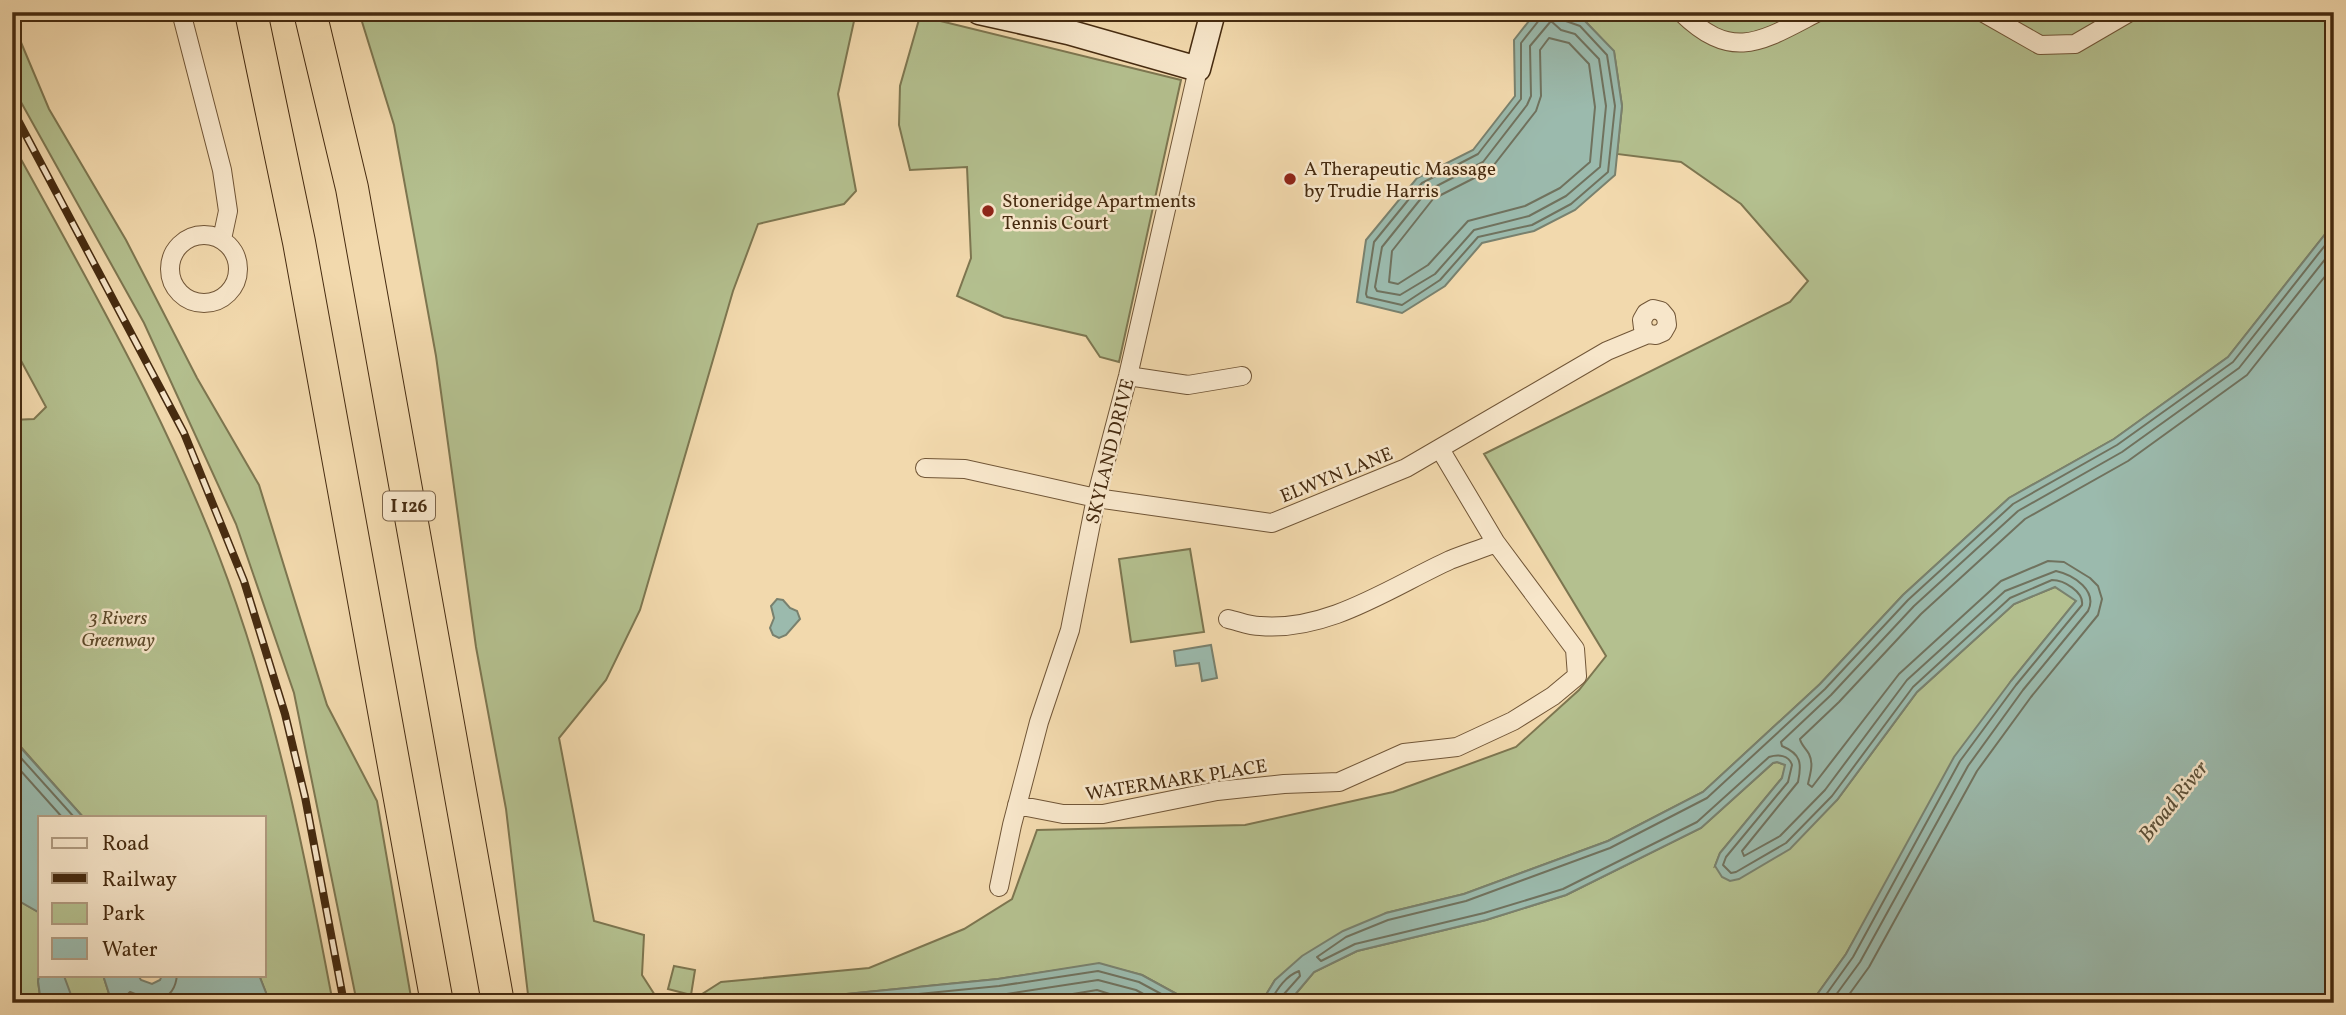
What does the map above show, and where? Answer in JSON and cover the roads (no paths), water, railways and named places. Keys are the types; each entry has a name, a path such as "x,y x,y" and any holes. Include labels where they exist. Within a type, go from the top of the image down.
{"highway":[{"path":"251,12 299,242 437,1003"},
{"name":"I 126","path":"310,12 352,188 498,1003"}],"street":[{"path":"181,12 222,170 228,211 222,239"},
{"path":"979,12 1068,32 1198,69"},
{"name":"SKYLAND DRIVE","path":"999,887 1039,722 1070,629 1096,498 1128,376 1213,12"},
{"path":"1681,12 1696,27 1719,40 1744,44 1770,37 1818,12"},
{"path":"1982,12 2040,45 2076,44 2130,12"},
{"name":"ELWYN LANE","path":"925,468 965,469 1096,498 1272,523 1406,468 1607,351 1648,334"},
{"path":"1128,376 1188,386 1242,376"},
{"name":"WATERMARK PLACE","path":"1017,806 1063,814 1103,814 1217,791 1339,782 1405,753 1457,747 1513,721 1553,696 1577,676 1575,649 1496,543 1440,449"},
{"path":"1228,619 1258,626 1283,626 1317,621 1344,611 1452,559 1496,543"}],"water":[{"path":"1536,12 1552,12 1583,19 1614,51 1622,106 1615,175 1575,210 1534,231 1482,243 1445,286 1402,313 1357,302 1366,240 1417,178 1473,150 1515,96 1514,40"},
{"name":"Broad River","path":"2334,223 2334,1003 1811,1003 1846,954 1954,757 2076,601 2055,587 2014,604 1917,692 1837,800 1790,849 1739,879 1730,881 1722,877 1715,866 1720,853 1782,778 1785,765 1777,762 1701,828 1566,895 1486,920 1357,951 1314,972 1288,1003 1261,1003 1275,980 1302,956 1343,931 1386,913 1464,894 1608,841 1703,792 1820,684 1903,595 2009,498 2114,439 2228,357"},
{"path":"777,599 783,600 797,611 800,619 786,635 779,638 773,635 770,628 774,618 771,606"},
{"path":"1211,645 1217,678 1202,681 1199,663 1176,666 1174,651"},
{"path":"12,738 82,816 38,816 38,912 12,897"},
{"path":"1099,963 1142,975 1193,1003 794,1003 806,998 998,979"},
{"path":"39,976 64,976 74,1003 41,1003"},
{"path":"103,976 139,976 141,980 152,984 162,976 259,976 270,1003 112,1003"}],"railway":[{"path":"12,109 184,433 244,581 285,714 305,797 344,1003"}],"place":[{"name":"A Therapeutic Massage by Trudie Harris","path":"1290,179"},
{"name":"Stoneridge Apartments Tennis Court","path":"988,211"}],"park label":[{"name":"3 Rivers Greenway","path":"118,628"}]}
